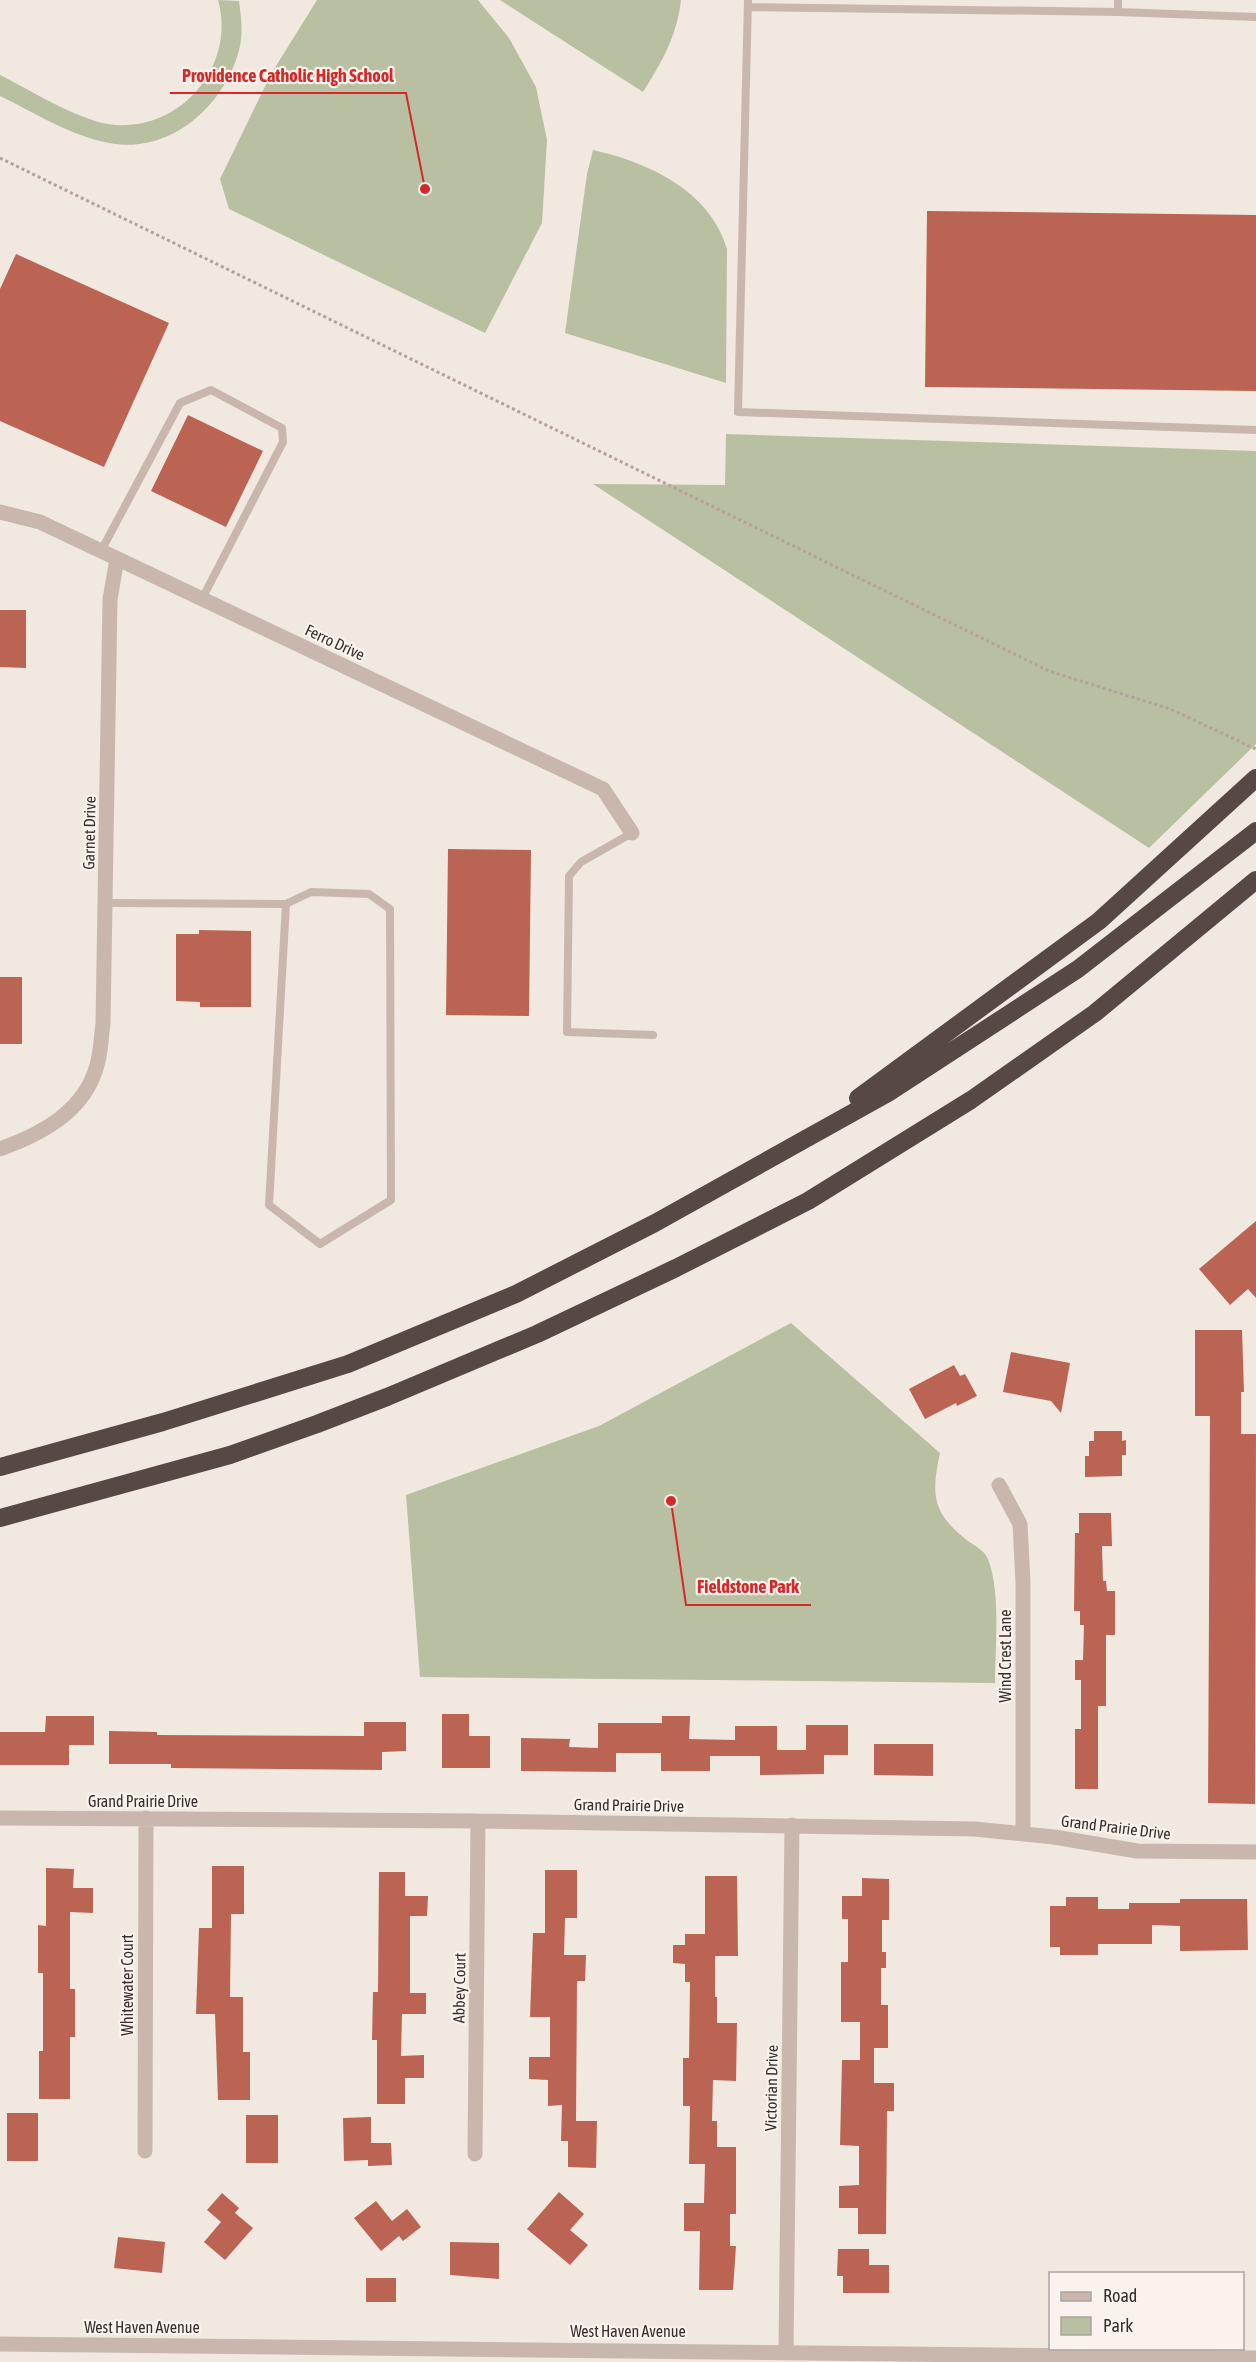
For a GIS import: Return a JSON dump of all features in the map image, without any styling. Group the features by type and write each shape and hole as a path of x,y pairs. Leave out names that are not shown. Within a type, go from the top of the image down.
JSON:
{"highway":[{"path":"793,1146 1099,921 1256,778"},
{"path":"0,1467 163,1422 348,1364 516,1294 654,1223 888,1093 1078,969 1256,831"},
{"path":"0,1518 230,1455 317,1424 537,1334 676,1268 808,1201 970,1100 1095,1012 1211,920 1256,880"},
{"path":"1211,920 1256,892"}],"street":[{"name":"Ferro Drive","path":"0,512 40,522 603,789 632,834"},
{"name":"Garnet Drive","path":"0,1149 33,1137 79,1104 97,1066 103,1024 110,599 117,559"},
{"name":"Wind Crest Lane","path":"999,1485 1020,1524 1023,1582 1023,1832"},
{"name":"Grand Prairie Drive","path":"0,1818 478,1821 975,1829 1023,1832 1137,1851 1256,1852"},
{"name":"Whitewater Court","path":"145,2151 146,1818"},
{"name":"Abbey Court","path":"475,2154 478,1821"},
{"name":"Victorian Drive","path":"786,2351 792,1825"},
{"name":"West Haven Avenue","path":"0,2344 1256,2358"}],"lane":[{"path":"1118,0 1118,12"},
{"path":"1256,17 748,3 738,412 1256,430"},
{"path":"101,551 180,403 211,390 282,428 283,442 202,599"},
{"path":"632,834 581,862 569,876 567,1032 653,1035"},
{"path":"106,903 286,904 311,892 369,894 390,909 391,1200 320,1244 269,1205 286,904"}],"path":[{"path":"0,158 1049,671 1170,709 1256,749"}],"green space":[{"path":"218,0 239,1 240,46 223,87 193,121 174,133 154,141 132,145 109,143 67,130 0,96 0,75 67,110 95,121 134,125 157,119 179,107 196,91 210,72 219,49 222,25"},
{"path":"317,0 478,0 509,38 536,87 547,140 542,223 485,333 229,209 220,179 271,74"},
{"path":"500,0 681,0 668,48 643,92"},
{"path":"593,150 634,162 674,182 706,210 719,228 727,249 726,383 565,333 587,174"},
{"path":"726,434 1256,451 1256,744 1149,848 593,484 725,485"},
{"path":"791,1323 940,1453 935,1492 937,1503 947,1521 956,1531 985,1554 992,1573 996,1603 995,1683 420,1677 406,1495 599,1426"}],"building":[{"path":"927,211 1256,215 1256,391 925,387"},
{"path":"16,254 169,323 104,467 0,421 0,289"},
{"path":"188,415 263,451 226,527 151,491"},
{"path":"0,610 26,610 26,668 0,667"},
{"path":"448,849 531,850 529,1016 446,1015"},
{"path":"199,930 251,931 251,1007 200,1007 200,1002 176,1001 176,934 199,934"},
{"path":"0,977 22,977 22,1044 0,1044"},
{"path":"1256,1221 1256,1298 1248,1289 1230,1305 1199,1269"},
{"path":"1195,1330 1242,1330 1244,1392 1241,1392 1241,1434 1256,1434 1255,1804 1208,1803 1210,1416 1195,1416"},
{"path":"1011,1352 1070,1363 1061,1413 1051,1401 1003,1392"},
{"path":"954,1365 960,1376 965,1374 977,1396 957,1406 956,1403 925,1419 909,1389"},
{"path":"1094,1431 1122,1431 1122,1441 1126,1440 1126,1455 1122,1455 1122,1476 1085,1477 1085,1456 1089,1456 1089,1441 1094,1441"},
{"path":"1079,1513 1111,1513 1112,1546 1102,1546 1103,1581 1106,1581 1107,1591 1115,1591 1115,1635 1106,1635 1106,1706 1098,1706 1098,1789 1075,1789 1075,1729 1081,1729 1081,1680 1075,1680 1075,1660 1083,1660 1084,1625 1080,1625 1080,1611 1074,1611 1075,1533 1079,1533"},
{"path":"442,1714 469,1714 469,1736 490,1736 490,1768 442,1768"},
{"path":"46,1716 94,1716 94,1745 69,1745 69,1765 0,1765 0,1732 45,1732"},
{"path":"662,1716 690,1716 689,1739 735,1740 735,1726 777,1726 777,1750 806,1750 806,1725 848,1725 848,1755 824,1755 824,1774 760,1775 760,1756 710,1756 710,1771 661,1771 661,1753 616,1753 616,1772 521,1771 521,1738 570,1739 569,1747 598,1748 598,1723 662,1723"},
{"path":"364,1722 406,1722 406,1751 382,1752 382,1770 171,1768 171,1764 109,1764 109,1731 157,1732 157,1735 364,1736"},
{"path":"874,1744 933,1744 933,1776 874,1775"},
{"path":"212,1866 244,1866 244,1914 231,1914 230,1997 243,1997 243,2052 250,2052 250,2100 218,2100 215,2014 196,2014 199,1928 212,1928"},
{"path":"46,1868 74,1869 73,1888 93,1888 93,1913 70,1912 70,1989 75,1989 75,2037 70,2037 70,2099 39,2099 39,2051 43,2051 43,1973 38,1973 38,1925 46,1926"},
{"path":"545,1870 577,1870 577,1918 565,1918 564,1955 586,1955 585,1981 577,1981 576,2121 597,2121 596,2168 568,2167 568,2141 561,2141 562,2105 548,2106 548,2080 529,2079 529,2057 550,2057 550,2017 530,2017 533,1933 545,1933"},
{"path":"379,1872 405,1872 405,1896 428,1896 427,1916 410,1916 410,1993 426,1993 426,2014 402,2014 401,2056 424,2055 424,2078 405,2078 405,2104 377,2104 377,2040 372,2040 373,1992 378,1992"},
{"path":"705,1876 737,1876 738,1956 715,1956 717,2023 737,2023 736,2081 713,2080 712,2121 717,2121 717,2147 736,2147 736,2214 730,2214 730,2246 736,2246 733,2290 699,2290 700,2231 684,2231 684,2203 704,2203 705,2164 689,2164 690,2106 683,2106 683,2058 689,2058 690,1982 685,1982 685,1964 673,1963 673,1945 685,1945 685,1934 705,1934"},
{"path":"862,1878 889,1879 889,1920 882,1920 882,1952 886,1952 886,1968 881,1968 881,2005 888,2005 888,2048 874,2048 874,2083 894,2083 894,2111 887,2111 886,2234 858,2234 858,2208 839,2208 839,2186 859,2185 859,2146 840,2145 842,2060 860,2060 860,2022 841,2022 841,1962 848,1962 848,1919 842,1919 842,1896 862,1896"},
{"path":"1066,1897 1098,1897 1098,1909 1129,1909 1129,1903 1180,1903 1180,1899 1247,1899 1248,1950 1180,1951 1180,1926 1152,1925 1152,1944 1098,1944 1098,1955 1060,1955 1060,1947 1050,1947 1050,1906 1066,1906"},
{"path":"7,2113 38,2113 38,2161 7,2161"},
{"path":"246,2115 278,2115 278,2163 246,2163"},
{"path":"371,2117 371,2143 391,2143 392,2165 368,2166 368,2160 344,2161 343,2118"},
{"path":"559,2192 584,2214 570,2230 588,2245 570,2265 527,2229"},
{"path":"222,2193 239,2208 235,2213 253,2228 225,2260 204,2242 221,2222 207,2210"},
{"path":"376,2201 392,2221 407,2209 421,2227 403,2241 399,2236 381,2251 354,2218"},
{"path":"118,2237 165,2242 162,2273 114,2268"},
{"path":"450,2242 499,2243 499,2279 450,2275"},
{"path":"838,2249 869,2249 869,2265 889,2265 889,2293 843,2293 843,2276 837,2276"},
{"path":"366,2278 396,2278 396,2302 366,2302"}],"place":[{"name":"Providence Catholic High School","path":"425,189"},
{"name":"Fieldstone Park","path":"671,1501"}]}
